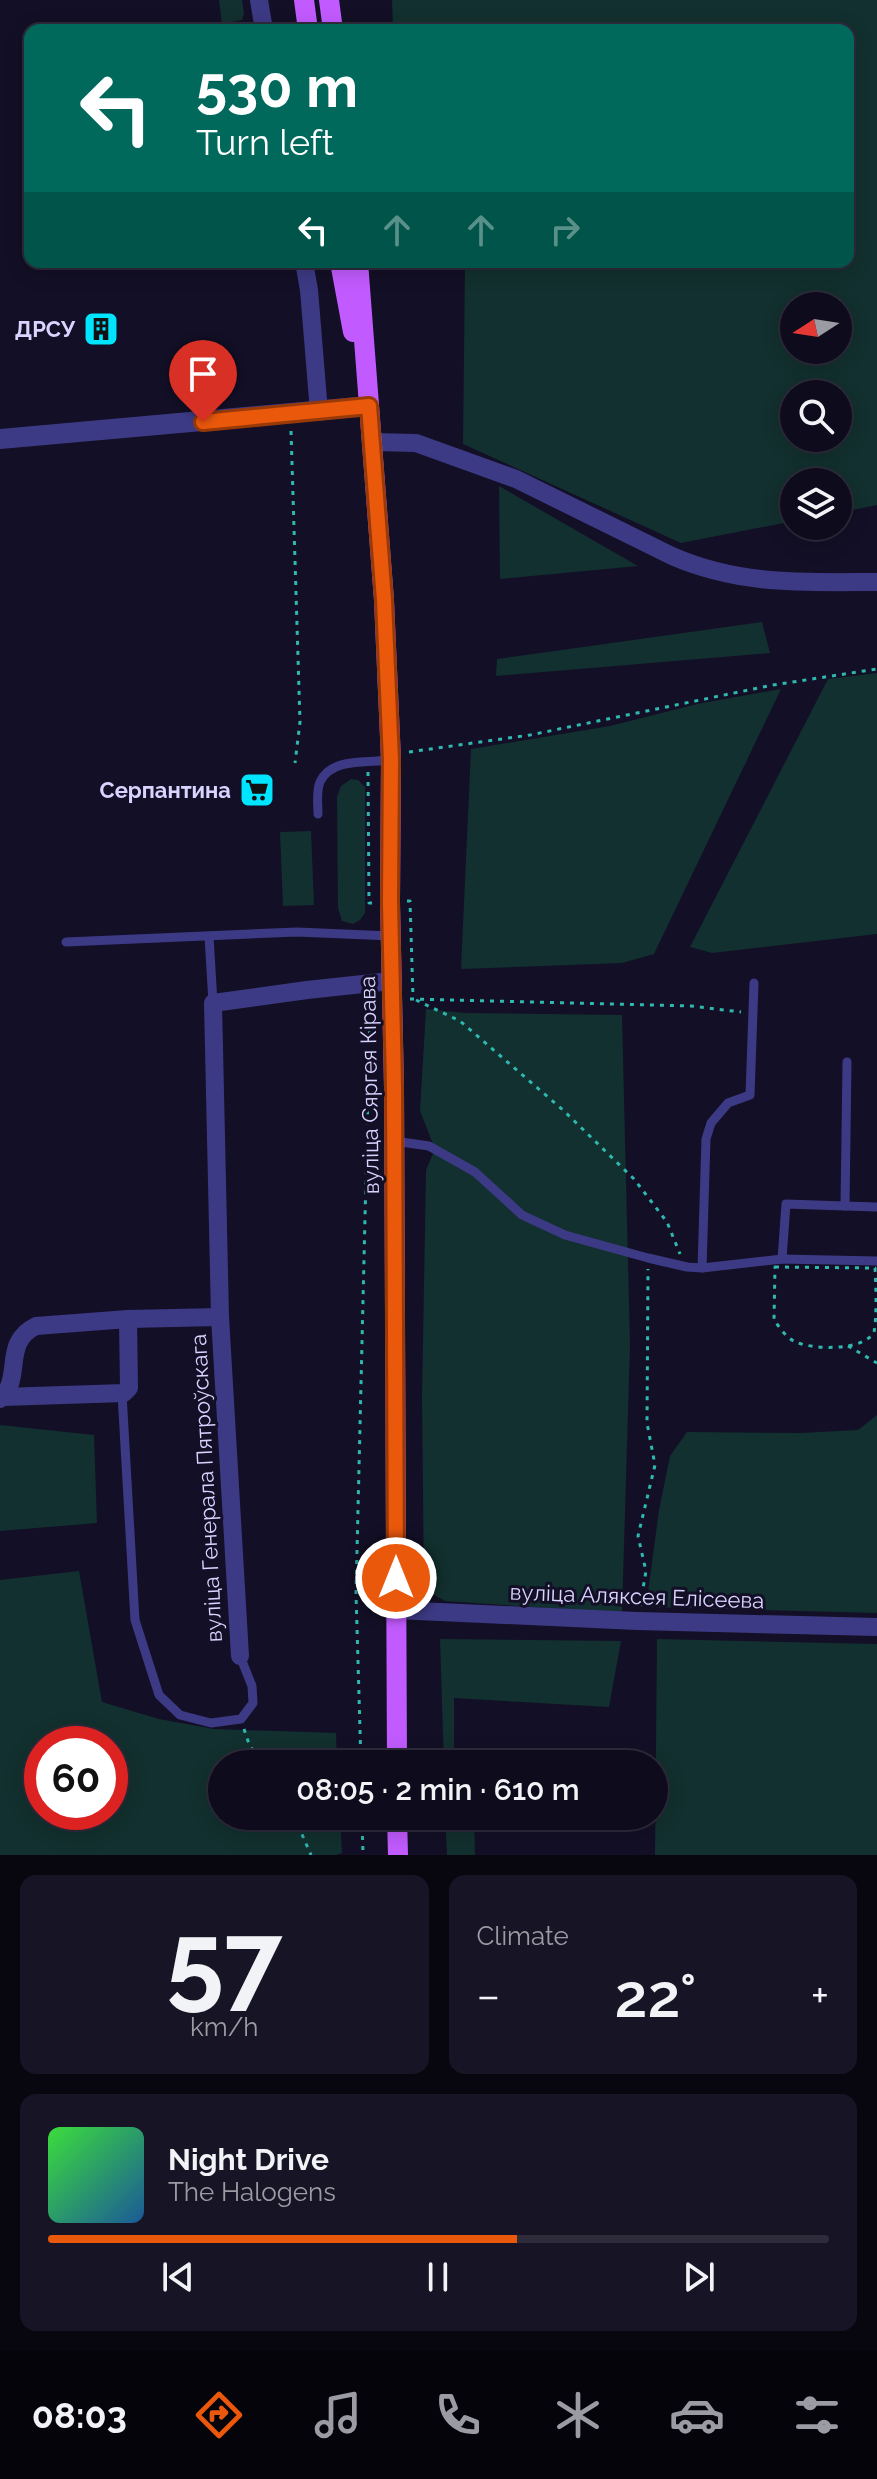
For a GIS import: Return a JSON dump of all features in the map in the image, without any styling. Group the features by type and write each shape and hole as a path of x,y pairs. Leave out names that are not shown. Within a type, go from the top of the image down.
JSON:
{"main road":[{"path":"304,0 307,24"},
{"path":"329,0 332,24"},
{"name":"вуліца Сяргея Кірава","path":"341,268 369,406"},
{"name":"вуліца Сяргея Кірава","path":"358,268 384,600 391,760 397,1750"},
{"path":"397,1830 398,1855"}],"street":[{"path":"259,0 263,24"},
{"path":"305,268 319,412"},
{"path":"0,439 369,406"},
{"path":"372,442 416,443 516,479 672,556 725,575 777,581 877,582"},
{"path":"213,1003 391,981"},
{"name":"вуліца Генерала Пятроўскага","path":"213,1003 220,1317 240,1656"},
{"name":"вуліца Генерала Пятроўскага","path":"2,1398 12,1380 15,1347 30,1328 44,1324 128,1319 220,1317"},
{"path":"2,1398 122,1394 129,1388 128,1319"},
{"name":"вуліца Аляксея Елісеева","path":"396,1610 637,1621 877,1627"}],"lane":[{"path":"318,814 319,785 324,776 350,763 391,760"},
{"path":"66,942 297,932 391,936"},
{"path":"209,936 213,1003"},
{"path":"702,1268 706,1139 711,1123 728,1103 750,1095 754,983"},
{"path":"845,1206 847,1062"},
{"path":"394,1141 429,1146 475,1172 522,1215 554,1230 648,1258 702,1268 779,1263 876,1265"},
{"path":"779,1263 786,1204 877,1207"},
{"path":"122,1394 135,1620 159,1695 180,1715 211,1723 241,1719 253,1703 252,1686 240,1656"}],"path":[{"path":"290,414 300,722 295,763"},
{"path":"391,760 407,752 530,735 773,685 877,669"},
{"path":"368,763 369,903"},
{"path":"410,901 413,998"},
{"path":"413,998 691,1006 753,1014"},
{"path":"413,998 460,1021 563,1110 624,1169 667,1222 687,1267"},
{"path":"361,1750 356,1593 370,1009"},
{"path":"637,1621 646,1571 638,1536 655,1465 647,1423 648,1258"},
{"path":"779,1263 774,1320 798,1343 862,1344 877,1327"},
{"path":"873,1333 877,1321 876,1265"},
{"path":"848,1346 877,1363"},
{"path":"241,1719 253,1750"},
{"path":"300,1830 311,1855"},
{"path":"362,1830 363,1855"}],"green space":[{"path":"219,0 242,0 242,20 222,24"},
{"path":"392,0 877,0 877,505 852,510 852,468 780,468 780,524 681,543 463,444 465,268 854,268 854,24 393,24"},
{"path":"499,486 638,566 500,579"},
{"path":"762,622 770,653 496,676 497,659"},
{"path":"877,673 877,934 712,953 690,947 828,679"},
{"path":"781,689 654,954 622,963 461,969 471,749 610,726 697,704"},
{"path":"351,779 358,780 365,787 365,913 353,924 342,921 338,908 337,797 341,786"},
{"path":"311,831 314,905 283,906 280,832"},
{"path":"426,1009 465,1013 622,1015 630,1345 622,1613 445,1601 424,1589 422,1398 426,1170 435,1149 420,1111"},
{"path":"877,1415 877,1613 646,1607 670,1456 687,1432 858,1430"},
{"path":"0,1425 94,1435 97,1523 0,1531"},
{"path":"79,1571 102,1702 159,1719 214,1729 336,1733 337,1750 208,1750 208,1830 341,1830 342,1853 0,1855 0,1580"},
{"path":"440,1639 621,1641 609,1707 454,1698 454,1750 444,1750"},
{"path":"657,1639 877,1644 877,1855 655,1855 655,1830 668,1830 668,1750 656,1750"},
{"path":"446,1830 474,1830 475,1855 447,1855"}],"place":[{"name":"ДРСУ","path":"101,329"},
{"name":"Серпантина","path":"257,790"}],"route":[{"path":"203,422 369,406 384,600 391,760 396,1578"}]}
